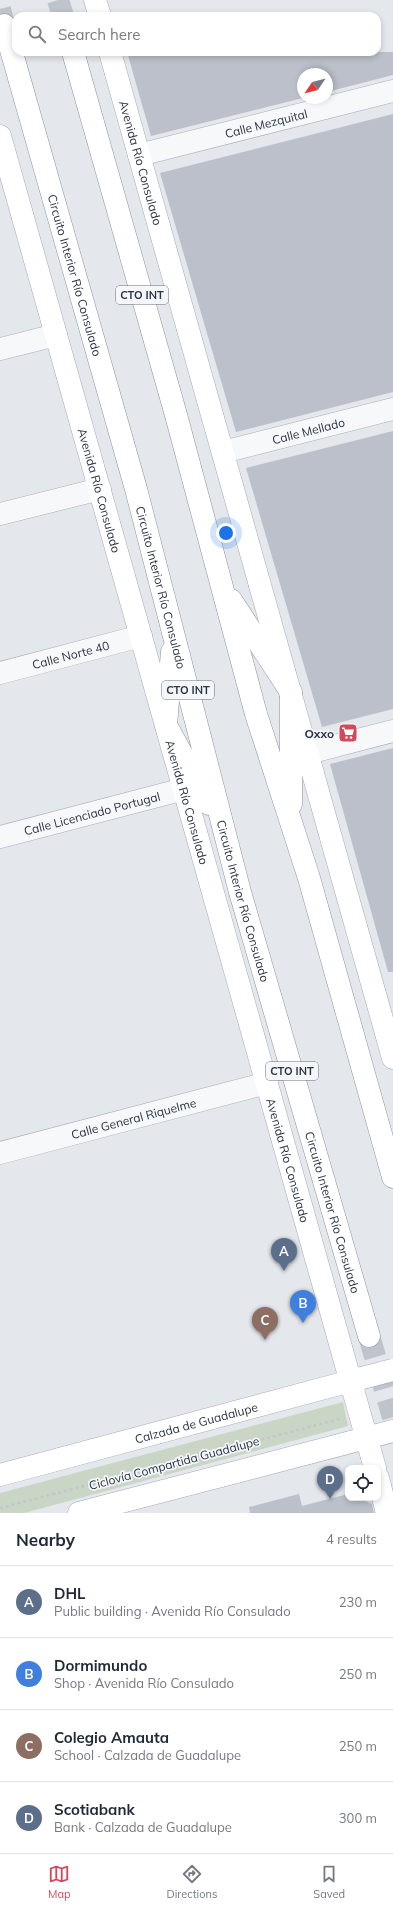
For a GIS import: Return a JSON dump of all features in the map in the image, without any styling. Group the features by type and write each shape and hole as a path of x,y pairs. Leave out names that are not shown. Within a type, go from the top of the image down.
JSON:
{"main road":[{"path":"95,0 99,12"},
{"name":"Circuito Interior Río Consulado","path":"4,25 12,53"},
{"name":"Circuito Interior Río Consulado","path":"13,56 134,482 225,834 369,1336"},
{"name":"CTO INT","path":"74,56 176,415 256,714 291,821 335,967 393,1177"},
{"name":"Avenida Río Consulado","path":"111,56 392,1050"},
{"name":"Avenida Río Consulado","path":"0,136 7,188 56,335 268,1083 357,1379 380,1434 375,1465"},
{"path":"220,583 291,692 291,821"},
{"path":"173,632 166,725 225,834"},
{"name":"Calzada de Guadalupe","path":"0,1475 393,1370"},
{"path":"83,1512 380,1434"},
{"path":"381,1490 387,1513"}],"street":[{"name":"Calle Mezquital","path":"139,155 393,91"},
{"path":"0,350 56,335"},
{"name":"Calle Mellado","path":"223,452 393,409"},
{"path":"0,514 100,489"},
{"name":"Calle Norte 40","path":"0,673 141,636"},
{"path":"308,753 393,731"},
{"name":"Calle Licenciado Portugal","path":"0,837 184,788"},
{"name":"Calle General Riquelme","path":"0,1153 268,1083"}],"path":[{"name":"Ciclovía Compartida Guadalupe","path":"0,1508 347,1417"}],"green space":[{"path":"343,1402 348,1426 24,1513 0,1513 0,1493"}],"building":[{"path":"381,52 393,52 393,75 333,90 333,68 297,68 297,100 151,136 128,56 381,56"},
{"path":"393,114 393,392 236,432 160,173"},
{"path":"393,431 393,709 322,727 246,468"},
{"path":"393,748 393,972 388,972 330,764"},
{"path":"299,1494 302,1506 345,1495 345,1501 365,1501 372,1504 374,1513 250,1513 249,1507"}],"tunnel":[{"path":"58,0 62,12"},
{"path":"0,9 4,25"},
{"path":"369,1336 393,1417"}],"place":[{"name":"Oxxo","path":"348,733"},
{"name":"DHL","path":"284,1271"},
{"name":"Dormimundo","path":"303,1323"},
{"name":"Colegio Amauta","path":"265,1340"},
{"name":"Scotiabank","path":"330,1499"}]}
